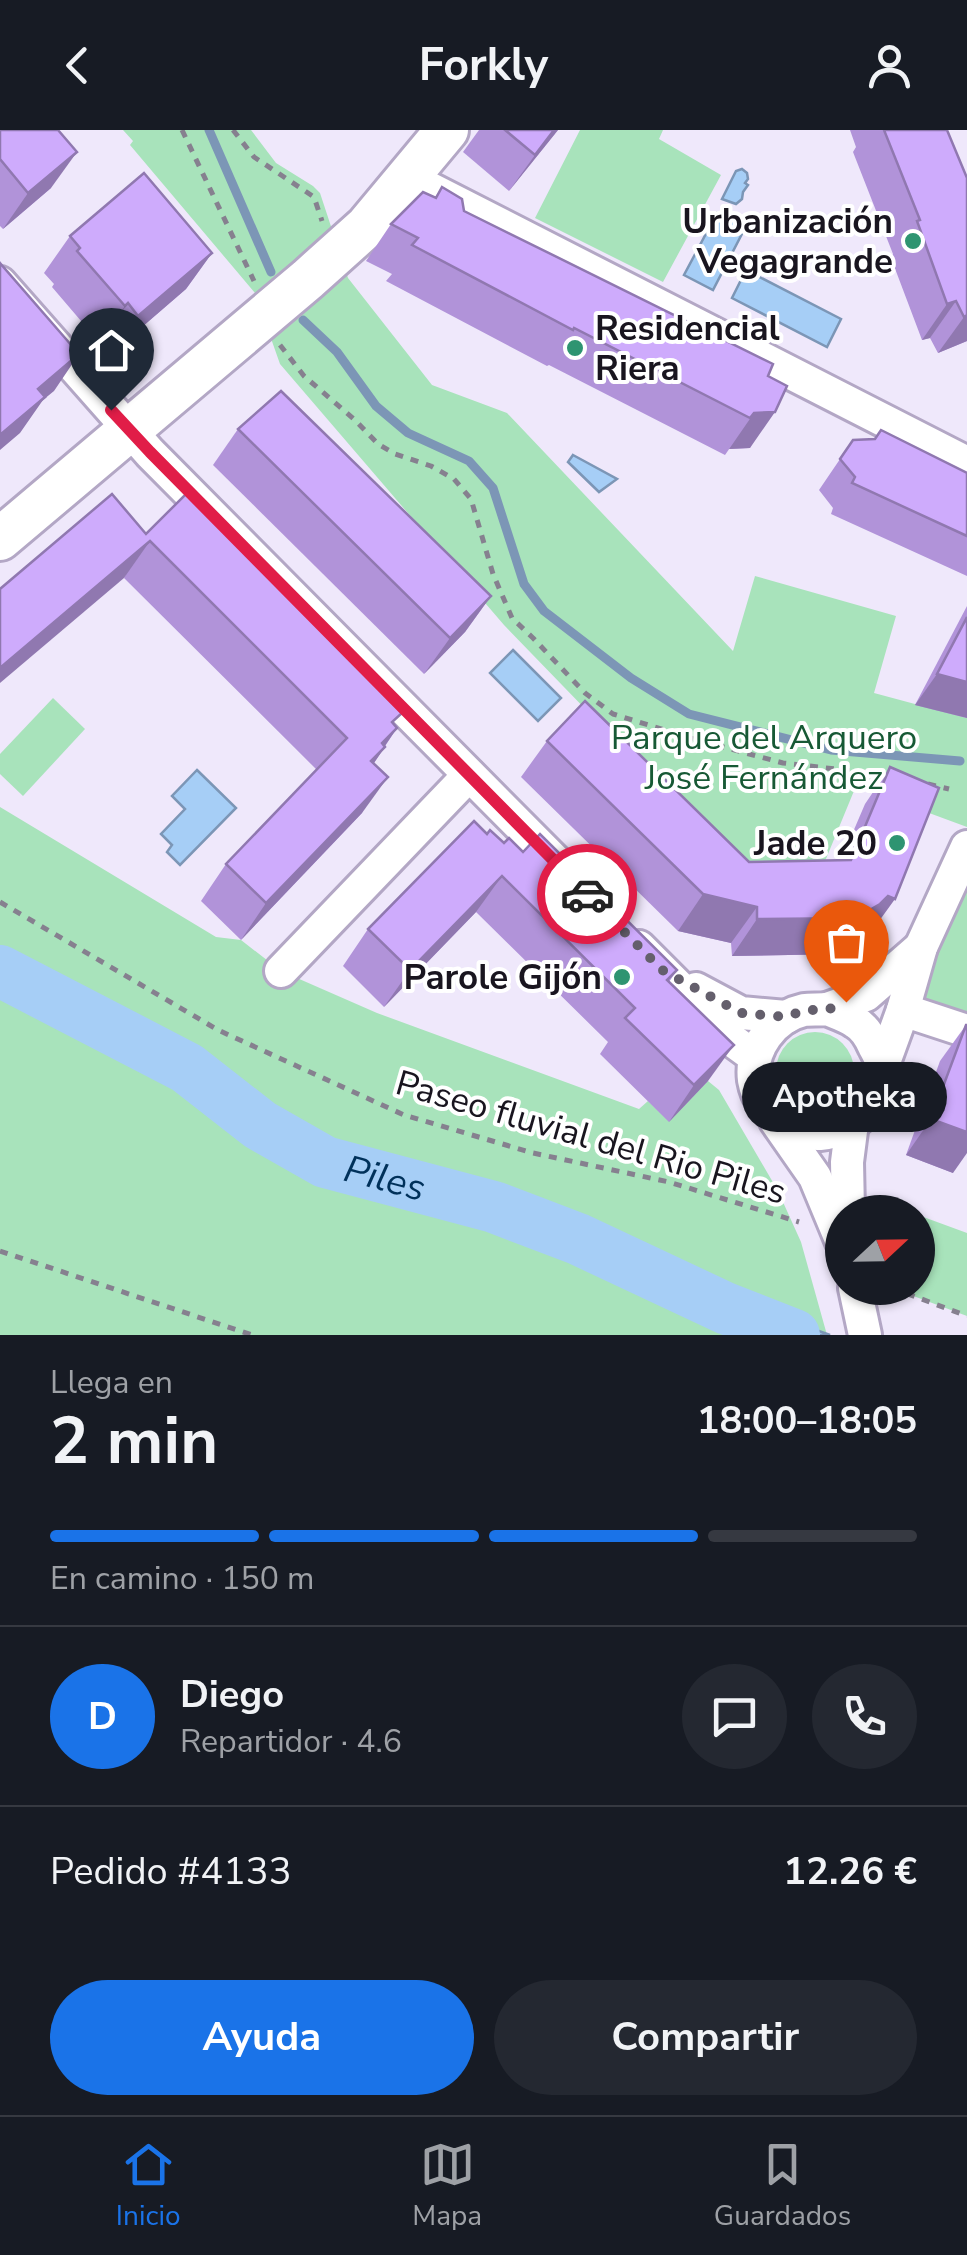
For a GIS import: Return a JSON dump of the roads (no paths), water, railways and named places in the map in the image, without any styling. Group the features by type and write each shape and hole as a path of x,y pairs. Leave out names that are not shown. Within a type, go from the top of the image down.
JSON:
{"main road":[{"path":"0,539 262,320 367,226 447,130"}],"street":[{"path":"409,178 967,462"},
{"path":"0,283 129,430 584,891"},
{"path":"281,971 470,775"},
{"path":"774,1117 801,1132 822,1134 852,1123 870,1110 880,1089 883,1065 921,947 967,846"},
{"path":"623,930 755,1058"},
{"path":"825,1201 815,1177 760,1100 754,1079 755,1058 769,1030 786,1017 805,1010 827,1010 866,995 921,947"},
{"path":"662,970 741,1013 786,1017"},
{"path":"827,1010 858,1023 883,1065"},
{"path":"903,1010 967,1031"},
{"path":"848,1195 852,1123"},
{"path":"858,1305 864,1332"}],"water":[{"path":"742,169 747,173 748,185 742,199 736,204 722,199 736,171"},
{"path":"717,213 745,228 713,290 684,275"},
{"path":"746,270 841,319 827,347 732,298"},
{"path":"573,455 617,479 599,492 568,462"},
{"path":"513,650 561,698 538,721 490,673"},
{"path":"197,770 236,808 180,865 167,852 172,845 161,834 185,809 172,796"},
{"path":"725,1308 791,1321 830,1335 755,1335"}],"waterway":[{"path":"209,130 271,272"},
{"path":"303,320 337,352 376,406 408,433 469,461 493,488 524,584 544,611 631,678 689,714 831,750 960,761"},
{"name":"Piles","path":"0,971 187,1068 260,1125 325,1162 494,1207 578,1239 725,1308 794,1335"}],"place":[{"name":"Urbanización Vegagrande","path":"913,241"},
{"name":"Residencial Riera","path":"575,348"},
{"name":"Jade 20","path":"897,843"},
{"name":"Parole Gijón","path":"622,977"},
{"name":"Apotheka","path":"846,1002"}],"park label":[{"name":"Parque del Arquero José Fernández","path":"764,757"}]}
